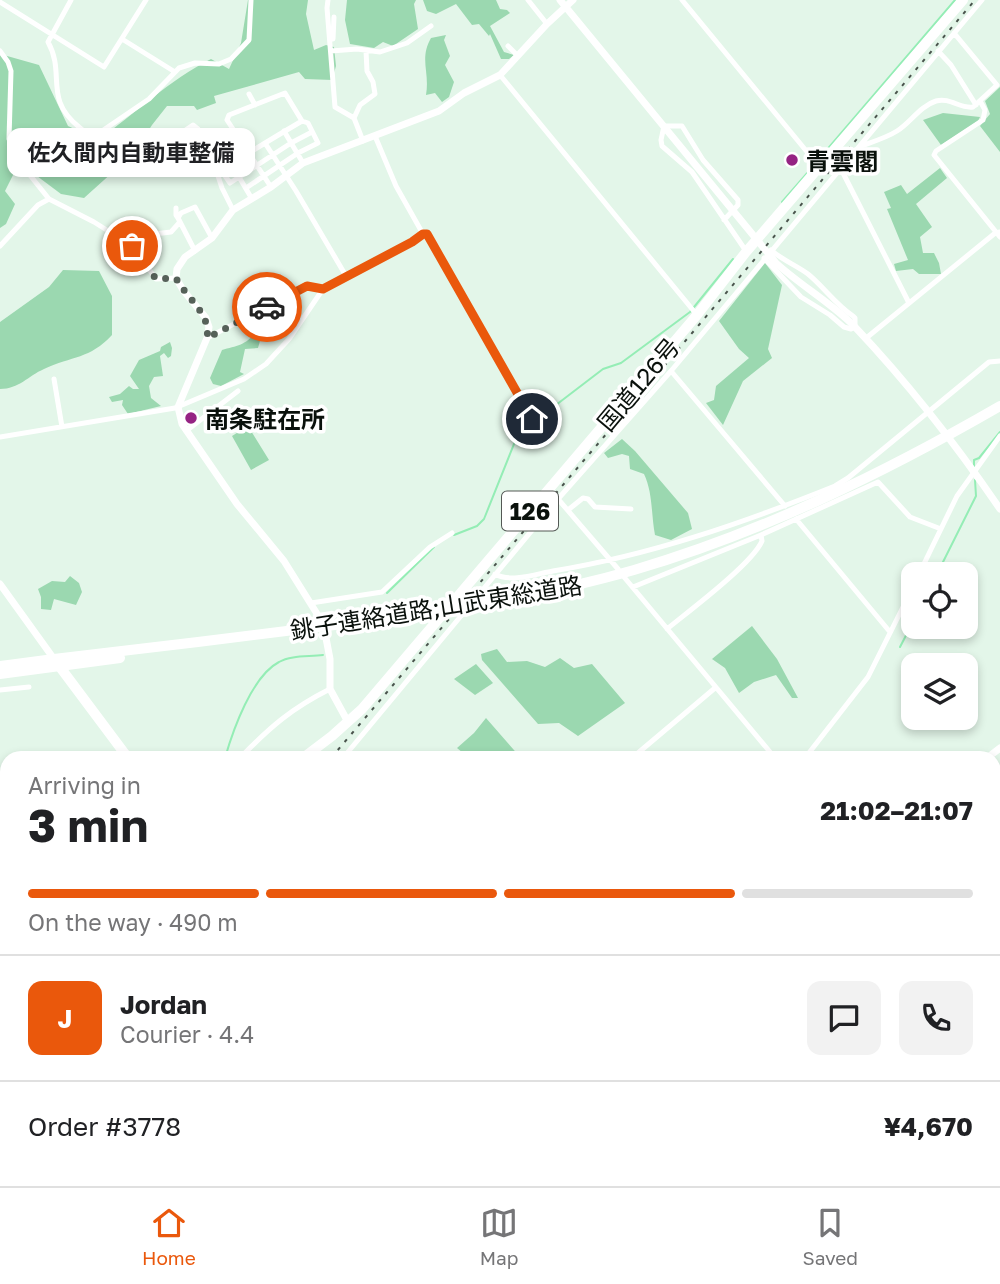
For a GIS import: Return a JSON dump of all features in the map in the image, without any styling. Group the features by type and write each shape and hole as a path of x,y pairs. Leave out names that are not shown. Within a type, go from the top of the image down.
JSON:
{"highway":[{"name":"国道126号","path":"312,751 362,709 818,163 963,0"},
{"name":"銚子連絡道路;山武東総道路","path":"57,662 478,605 581,584 703,547 838,492 947,437 1000,406"},
{"path":"0,666 57,662"},
{"path":"0,674 57,662"},
{"path":"57,662 123,751"}],"street":[{"path":"71,0 48,42 54,53 56,93 61,108 68,118 86,133 99,133 128,114 149,99 175,72 195,63 219,64 231,59 249,40 251,0"},
{"path":"0,2 104,67 146,0"},
{"path":"328,0 335,107 354,118 363,141"},
{"path":"528,0 547,24"},
{"path":"319,617 284,561 237,504 186,431 178,407 207,338 209,327 206,318 176,278 180,263 212,238 233,210 303,163 439,111 464,93 499,75 563,3 573,0"},
{"path":"682,0 818,163"},
{"path":"349,751 558,499 671,371 982,0"},
{"path":"563,3 776,263 855,327 929,413 974,470 1000,509"},
{"path":"331,48 334,18"},
{"path":"331,48 380,52 407,43 430,26"},
{"path":"860,147 897,131 926,106 948,100 969,108 997,85 954,33"},
{"path":"122,39 175,72"},
{"path":"508,46 518,56"},
{"path":"0,51 11,72 9,139 25,169 49,199 94,222 132,246 156,279 176,278"},
{"path":"354,118 360,105 375,94 373,82 366,71 366,51"},
{"path":"865,339 999,234 934,155 983,120 985,110 938,51"},
{"path":"499,75 694,311"},
{"path":"373,82 379,77"},
{"path":"246,188 264,175 298,153 318,143 308,123 302,121 285,93 229,115 227,120 258,165 264,175 271,187"},
{"path":"249,94 255,105"},
{"path":"219,171 302,121"},
{"path":"156,150 193,125 198,129 205,155 230,183 291,142 312,132"},
{"path":"664,125 660,140 663,146 692,172 746,252"},
{"path":"664,125 682,126 702,160 738,200 738,205 724,220"},
{"path":"284,131 303,163"},
{"path":"179,133 189,134"},
{"path":"375,136 396,186 423,234 431,238 532,419"},
{"path":"265,143 346,276"},
{"path":"841,169 909,303"},
{"path":"219,171 222,188 233,210"},
{"path":"239,177 252,199"},
{"path":"0,246 38,205 49,199"},
{"path":"132,246 146,235 172,232 181,213 195,207 212,238"},
{"path":"176,208 176,215 195,251"},
{"path":"0,437 178,407 244,379 266,364 298,328 323,289 423,234"},
{"path":"771,250 807,273 853,316 855,327"},
{"path":"764,258 801,297 844,327 850,330 855,327"},
{"path":"207,338 307,286 323,289"},
{"path":"495,574 506,578 610,561 709,533 785,506 848,478 989,362 1000,361"},
{"path":"671,371 785,506"},
{"path":"54,379 62,427"},
{"path":"186,431 238,391"},
{"path":"925,562 957,496 1000,436"},
{"path":"633,587 761,536 877,482 910,517 941,529"},
{"path":"568,510 583,498 596,507 631,509"},
{"path":"558,499 618,569"},
{"path":"796,519 890,633"},
{"path":"311,603 382,592 430,547 452,533"},
{"path":"667,629 734,573 758,549 761,536"},
{"path":"624,577 769,751"},
{"path":"0,584 57,662"},
{"path":"810,751 868,677 901,611"},
{"path":"326,638 330,659 330,689 348,722"},
{"path":"0,690 29,687"},
{"path":"640,751 715,688"},
{"path":"247,751 289,712 330,689"}],"green space":[{"path":"248,0 308,0 306,14 314,50 326,45 334,47 336,66 332,80 305,79 299,72 214,96 216,103 197,110 194,106 167,106 134,153 84,198 61,194 37,176 14,173 5,191 15,204 6,224 0,228 0,54 39,65 68,126 98,140 196,67 211,59 229,69 241,43"},
{"path":"347,0 416,0 414,4 418,29 393,46 383,42 374,48 350,44 345,20"},
{"path":"423,0 496,0 500,9 510,13 490,26 504,52 514,55 509,59 501,59 490,34 489,36 479,24 472,25 456,4 436,14 427,11"},
{"path":"446,35 444,40 450,56 445,65 454,82 449,97 442,102 435,93 426,95 425,59 431,38"},
{"path":"1000,87 1000,152 980,126 990,114 985,101"},
{"path":"943,113 980,117 941,145 923,120"},
{"path":"940,168 947,178 916,204 932,227 920,237 923,253 934,253 941,274 919,274 913,269 896,271 894,264 908,260 887,209 891,208 884,192 901,185 907,194"},
{"path":"765,263 782,285 768,349 772,358 743,381 723,425 706,403 714,400 716,386 749,358 719,321"},
{"path":"63,270 99,271 112,296 112,335 88,353 44,369 18,385 0,389 0,322 49,287"},
{"path":"264,311 265,323 258,348 245,349 240,372 244,374 221,386 213,384 210,378 222,350 248,340 255,332 247,328 245,321"},
{"path":"170,342 171,356 168,358 164,353 160,356 163,376 154,377 149,386 151,398 161,406 128,414 122,405 123,400 112,402 109,397 120,394 129,386 139,389 130,376 139,360 160,351 161,347"},
{"path":"248,426 269,460 251,470 232,436"},
{"path":"622,439 688,513 692,529 671,540 655,535 644,474 630,469 629,456 622,454 608,458 604,453"},
{"path":"70,576 79,583 82,592 76,605 54,599 51,610 41,609 38,589 52,581 65,582"},
{"path":"752,626 777,659 798,698 792,698 776,675 754,682 739,693 725,668 712,659"},
{"path":"497,649 507,662 527,661 545,667 560,658 574,668 592,664 625,703 578,736 559,723 538,724 482,660 481,654"},
{"path":"476,664 493,683 475,695 454,679"},
{"path":"486,718 515,751 461,751 457,748"}],"waterway":[{"path":"819,159 955,0"},
{"path":"782,202 816,163"},
{"path":"454,535 477,526 484,519 518,434 603,369 621,363 690,312 733,259"},
{"path":"974,467 974,460 979,458 1000,432"},
{"path":"943,562 976,496 975,480"},
{"path":"387,593 434,547"},
{"path":"900,647 904,639"},
{"path":"227,751 252,691 269,669 289,658 323,655"}],"railway":[{"path":"337,751 975,0"}],"way so far":[{"path":"132,246 156,279 176,278 206,318 209,327 207,338 267,307"}],"place":[{"name":"青雲閣","path":"792,160"},
{"name":"佐久間内自動車整備","path":"132,246"},
{"name":"南条駐在所","path":"191,418"}],"route":[{"path":"267,307 307,286 323,289 427,234 532,419"}]}
